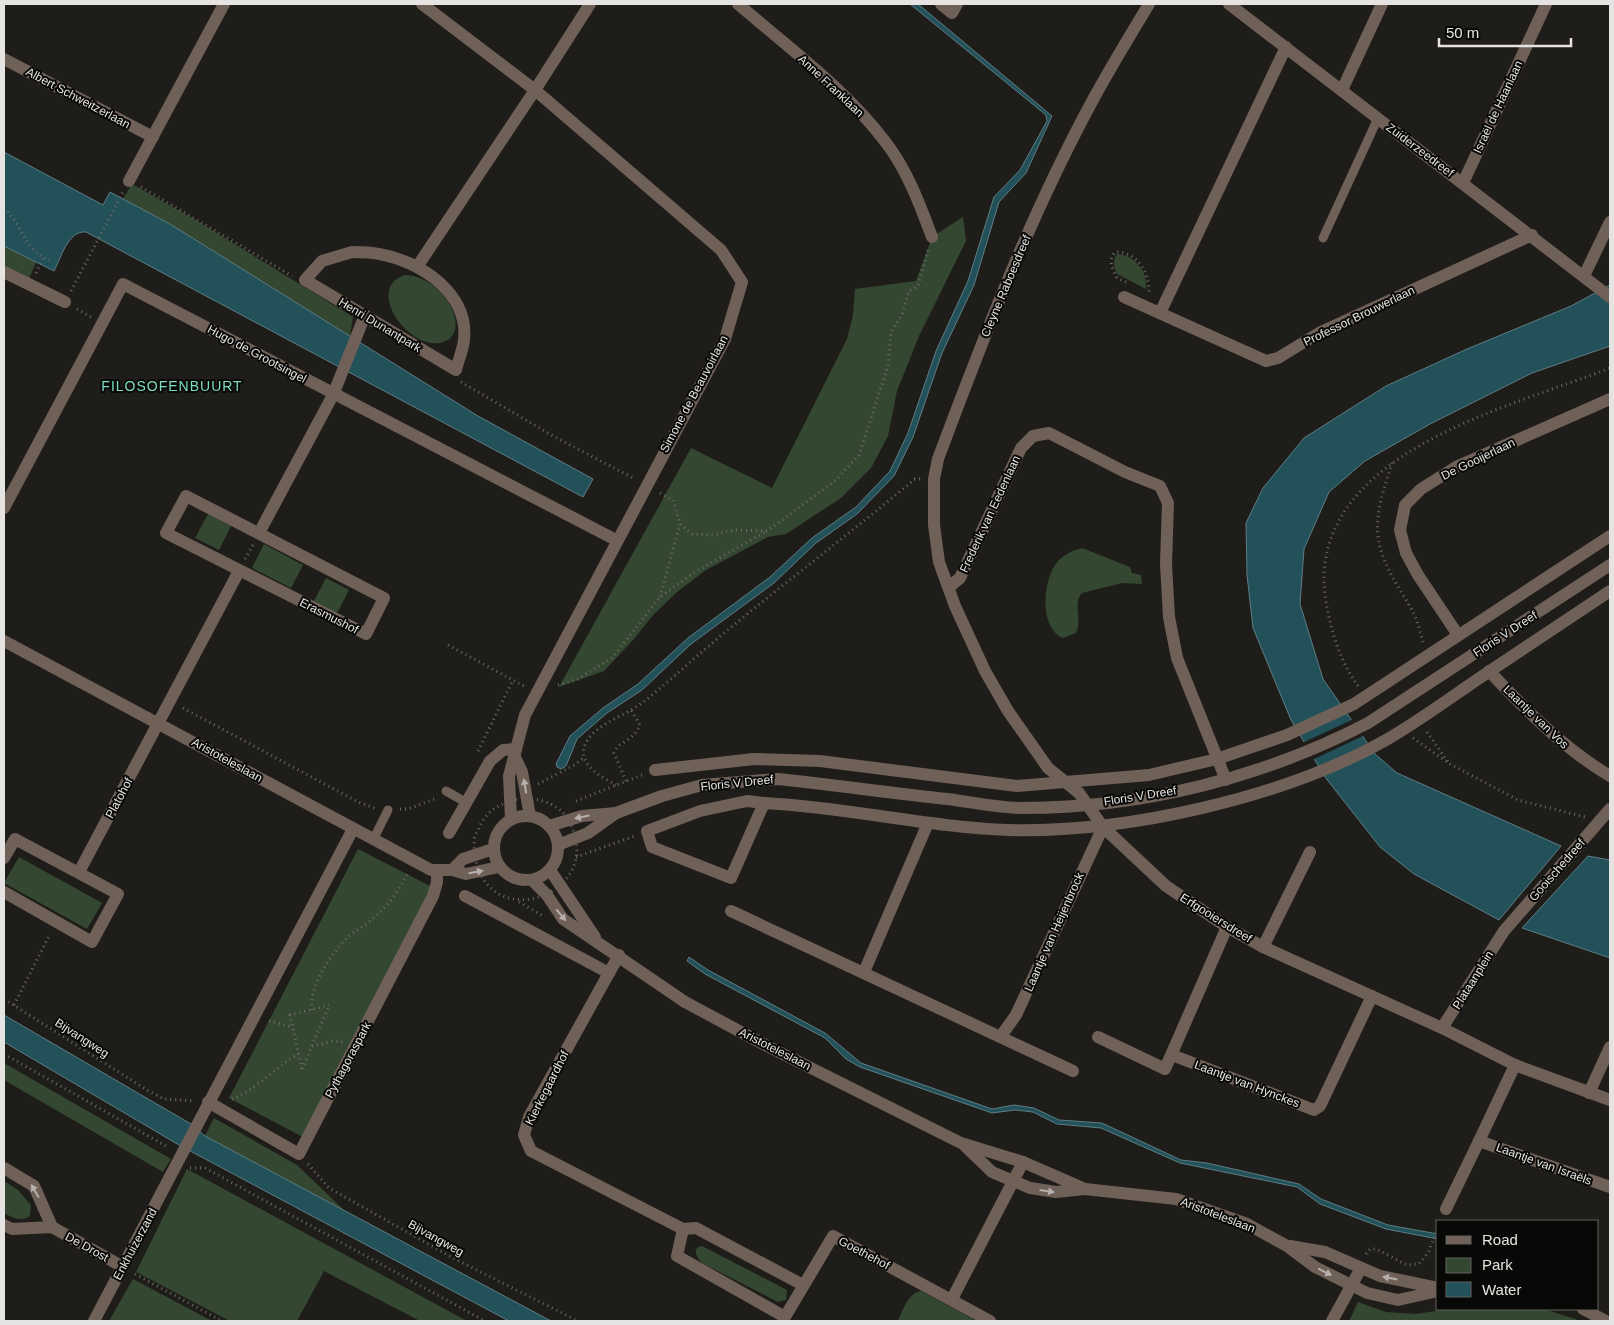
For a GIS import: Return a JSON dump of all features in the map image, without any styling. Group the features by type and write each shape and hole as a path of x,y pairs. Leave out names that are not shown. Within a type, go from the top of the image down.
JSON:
{"street":[{"path":"129,181 224,4"},
{"name":"Simone de Beauvoirlaan","path":"422,4 535,90 721,250 742,282 725,338 535,692 525,715 509,776 511,819"},
{"path":"417,267 590,4"},
{"name":"Anne Franklaan","path":"738,4 858,109 888,146 912,187 932,236"},
{"path":"940,4 952,14 957,4"},
{"name":"Cleyne Raboesdreef","path":"949,587 939,562 934,525 934,480 938,459 980,347 1032,224 1094,97 1149,4"},
{"name":"Zuiderzeedreef","path":"1229,4 1532,235 1610,297"},
{"path":"1342,90 1382,4"},
{"name":"Israël de Haanlaan","path":"1463,183 1546,4"},
{"path":"1160,313 1286,47"},
{"name":"Albert Schweitzerlaan","path":"4,59 153,137"},
{"path":"1584,276 1610,222"},
{"name":"Professor Brouwerlaan","path":"1124,297 1266,360 1278,358 1319,333 1532,235"},
{"path":"305,280 322,261 352,252 380,254 417,267 439,281 450,293 461,314 464,340 456,370"},
{"path":"4,272 65,302"},
{"name":"Henri Dunantpark","path":"305,280 456,370"},
{"name":"Hugo de Grootsingel","path":"4,508 123,284 616,540"},
{"path":"259,533 333,394 365,315"},
{"name":"De Gooijerlaan","path":"1458,635 1418,575 1406,552 1400,530 1406,505 1421,489 1456,467 1610,398"},
{"name":"Frederik van Eedenlaan","path":"949,587 960,578 1021,448 1033,436 1049,433 1125,472 1160,486 1168,503 1166,564 1169,617 1177,658 1226,780"},
{"name":"Erasmushof","path":"186,496 259,533 384,598 366,634 166,533 186,496"},
{"name":"Floris V Dreef","path":"655,770 699,763 754,759 820,761 1017,786 1148,775 1217,760 1287,735 1354,704 1610,536"},
{"name":"Floris V Dreef","path":"549,826 569,820 616,813 662,796 702,786 778,778 1021,808 1087,804 1155,795 1226,780 1297,756 1333,741 1368,723 1610,565"},
{"path":"160,724 239,571"},
{"name":"Erfgooiersdreef","path":"949,587 955,606 985,671 1008,711 1048,768 1079,793 1103,827 1166,886 1226,927 1263,947 1442,1028 1515,1065 1610,1100"},
{"name":"Floris V Dreef","path":"647,831 700,810 747,802 811,805 928,822 1009,830 1103,827 1190,810 1258,792 1312,774 1386,740 1610,591"},
{"name":"Aristoteleslaan","path":"4,641 431,870 452,870 466,874 499,867"},
{"name":"Laantje van Vos","path":"1489,671 1549,732 1568,748 1610,776"},
{"name":"Platohof","path":"79,872 160,724"},
{"path":"449,833 490,761 503,750 515,753 522,772 530,816"},
{"path":"647,831 652,847 730,878 764,803"},
{"name":"Gooischedreef","path":"1504,931 1610,810"},
{"name":"Floris V Dreef","path":"558,845 588,833 616,813"},
{"path":"530,816 541,819 555,835 558,845 557,858 550,870 532,880 514,879 499,867 493,849 498,831 511,819 530,816"},
{"path":"864,972 928,822"},
{"name":"Laantje van Heijenbrock","path":"1001,1036 1016,1015 1103,827"},
{"path":"176,1167 199,1119 212,1104 254,1014 353,829"},
{"path":"4,858 15,839 118,894 92,942 4,892"},
{"path":"452,870 463,858 493,849"},
{"path":"1263,947 1310,852"},
{"name":"Pythagoraspark","path":"299,1154 434,896 437,870"},
{"name":"Aristoteleslaan","path":"550,870 598,942"},
{"name":"Aristoteleslaan","path":"532,880 547,895 563,919 619,955 685,1002 769,1047 961,1143 1023,1162 1085,1190"},
{"path":"465,896 609,973"},
{"path":"731,911 1074,1071"},
{"path":"1098,1038 1165,1069 1226,927"},
{"name":"Plataanplein","path":"1442,1028 1504,931"},
{"name":"Kierkegaardhof","path":"619,955 529,1117 524,1135 531,1151 682,1229 696,1228 803,1285"},
{"name":"Laantje van Hynckes","path":"1172,1055 1314,1110 1320,1106 1372,996"},
{"path":"1589,1093 1610,1047"},
{"name":"Laantje van Israëls","path":"1446,1209 1515,1065"},
{"path":"212,1104 299,1154"},
{"name":"Laantje van Israëls","path":"1479,1140 1610,1187"},
{"name":"Aristoteleslaan","path":"961,1143 992,1172 1013,1183 1030,1188 1056,1192 1085,1190 1176,1199 1247,1224 1288,1246 1315,1267 1367,1293 1398,1300 1436,1290"},
{"path":"952,1299 1023,1162"},
{"name":"Enkhuizerzand","path":"94,1321 176,1167"},
{"name":"De Drost","path":"4,1168 34,1186 52,1227"},
{"name":"De Drost","path":"4,1225 12,1229 52,1227 122,1267"},
{"name":"Goethehof","path":"682,1229 677,1256 785,1317 833,1236 990,1321"},
{"name":"Aristoteleslaan","path":"1288,1246 1324,1252 1380,1276 1436,1289"},
{"path":"1332,1321 1361,1268"},
{"path":"1585,1310 1606,1321"}],"lane":[{"path":"1323,238 1378,118"},
{"path":"446,791 467,803"},
{"path":"373,840 388,810"}],"path":[{"path":"86,260 129,181 294,277 305,280"},
{"path":"4,208 20,226 27,245 51,262"},
{"path":"448,645 535,692 578,679 613,657 660,597 695,572 767,531 836,480 859,455 888,366 891,332 902,315 909,291 918,286 932,236"},
{"path":"1133,284 1117,278 1111,266 1111,258 1115,252 1125,252 1137,259 1146,271 1149,292 1152,296 1148,307"},
{"path":"38,267 43,258"},
{"path":"1141,288 1149,292"},
{"path":"456,370 461,382 673,500 680,524 660,597"},
{"path":"616,785 593,772 585,756 586,741 590,736 645,702 732,627 915,479 934,480"},
{"path":"680,524 692,534 713,535 734,530 767,531"},
{"path":"239,571 259,533"},
{"path":"474,759 513,680"},
{"path":"171,701 358,802 380,810 408,809 436,799 446,791"},
{"path":"626,780 614,753 620,744 630,740 636,734 640,725 631,710"},
{"path":"1423,716 1430,738 1450,764"},
{"path":"1401,730 1450,764 1518,800 1600,820"},
{"path":"537,784 576,764 585,756"},
{"path":"559,808 655,770"},
{"path":"527,798 548,802 559,808 569,820 577,837 576,857 569,876 559,886 547,895 519,901 506,899 490,889 480,872 473,841 482,820 494,807 511,800 527,798"},
{"path":"576,857 647,831"},
{"path":"312,1010 310,999 325,967 348,937 376,916 388,903 414,862"},
{"path":"14,1005 56,922"},
{"name":"Bijvangweg","path":"4,999 164,1099 212,1104"},
{"path":"329,1005 302,1069 290,1015 312,1010 329,1005"},
{"path":"254,1014 292,1027"},
{"path":"312,1046 333,1041 355,1047"},
{"path":"4,1054 166,1146 176,1167 205,1168 485,1321"},
{"path":"212,1104 241,1096 269,1073 298,1054"},
{"name":"Bijvangweg","path":"299,1154 329,1188 453,1258 578,1321"},
{"path":"1361,1268 1370,1249 1376,1249 1407,1265 1420,1264 1432,1245 1436,1234"},
{"path":"122,1267 222,1321"}],"green space":[{"path":"132,184 194,219 353,317 350,336 170,224 123,199"},
{"path":"963,217 966,241 919,336 897,391 888,436 871,468 841,498 786,534 768,537 706,570 677,592 653,615 634,639 604,671 559,687 691,448 772,488 847,339 853,315 855,289 916,281 932,237"},
{"path":"4,246 36,262 29,279 4,266"},
{"path":"1117,254 1129,257 1139,265 1145,276 1146,289 1117,274 1114,259"},
{"path":"405,275 419,278 432,285 443,295 451,307 455,319 455,330 450,338 439,343 426,342 414,336 403,327 389,303 389,291 394,282"},
{"path":"208,514 231,526 219,550 195,538"},
{"path":"264,544 303,565 291,588 252,568"},
{"path":"1082,548 1130,567 1132,573 1141,575 1142,584 1122,583 1082,593 1078,602 1078,628 1076,633 1063,638 1055,632 1046,613 1046,590 1053,568 1058,561 1063,556"},
{"path":"326,578 349,590 337,613 314,601"},
{"path":"358,849 432,887 303,1137 229,1098"},
{"path":"19,857 102,903 87,929 4,883"},
{"path":"4,1063 171,1159 163,1172 4,1080"},
{"path":"214,1118 297,1165 346,1212 205,1136"},
{"path":"187,1169 467,1321 420,1321 324,1271 297,1321 230,1321 136,1272"},
{"path":"4,1181 18,1190 31,1205 30,1216 20,1219 4,1213"},
{"path":"702,1246 787,1290 786,1300 778,1302 702,1263 696,1252 697,1248"},
{"path":"133,1279 212,1321 109,1321"},
{"path":"921,1291 974,1321 898,1321 909,1298 916,1292"},
{"path":"1358,1302 1386,1312 1416,1314 1442,1310 1547,1310 1581,1321 1349,1321"}],"water":[{"path":"910,4 918,4 1052,116 1026,173 999,202 974,285 942,353 913,437 894,476 857,514 816,543 774,583 691,644 642,690 607,713 577,739 566,766 561,769 556,764 570,736 603,708 638,684 688,638 770,577 812,538 856,507 890,471 908,433 936,351 968,281 994,197 1020,170 1047,121 1046,115"},
{"path":"4,152 103,205 110,192 170,224 478,416 593,479 583,497 86,232 74,235 62,252 54,271 4,246"},
{"path":"1610,285 1610,346 1532,373 1430,424 1365,461 1329,492 1304,549 1300,604 1323,679 1375,754 1397,773 1561,846 1499,920 1414,874 1380,847 1325,777 1291,720 1253,628 1247,575 1246,523 1263,488 1304,438 1386,386 1467,349 1571,306"},
{"path":"1588,856 1610,860 1610,958 1522,928"},
{"path":"689,957 708,970 825,1033 861,1063 992,1109 1014,1105 1034,1108 1059,1120 1102,1123 1181,1160 1207,1163 1299,1184 1321,1199 1388,1225 1436,1234 1436,1239 1386,1229 1320,1204 1297,1187 1180,1163 1101,1128 1057,1124 1033,1112 1015,1110 992,1113 860,1067 846,1059 825,1038 705,974 687,961"},
{"path":"4,1015 191,1124 205,1136 551,1321 509,1321 179,1145 4,1042"}],"pier":[{"path":"1354,719 1365,735 1312,760 1302,743"}],"district":[{"name":"FILOSOFENBUURT","path":"172,386"}]}
